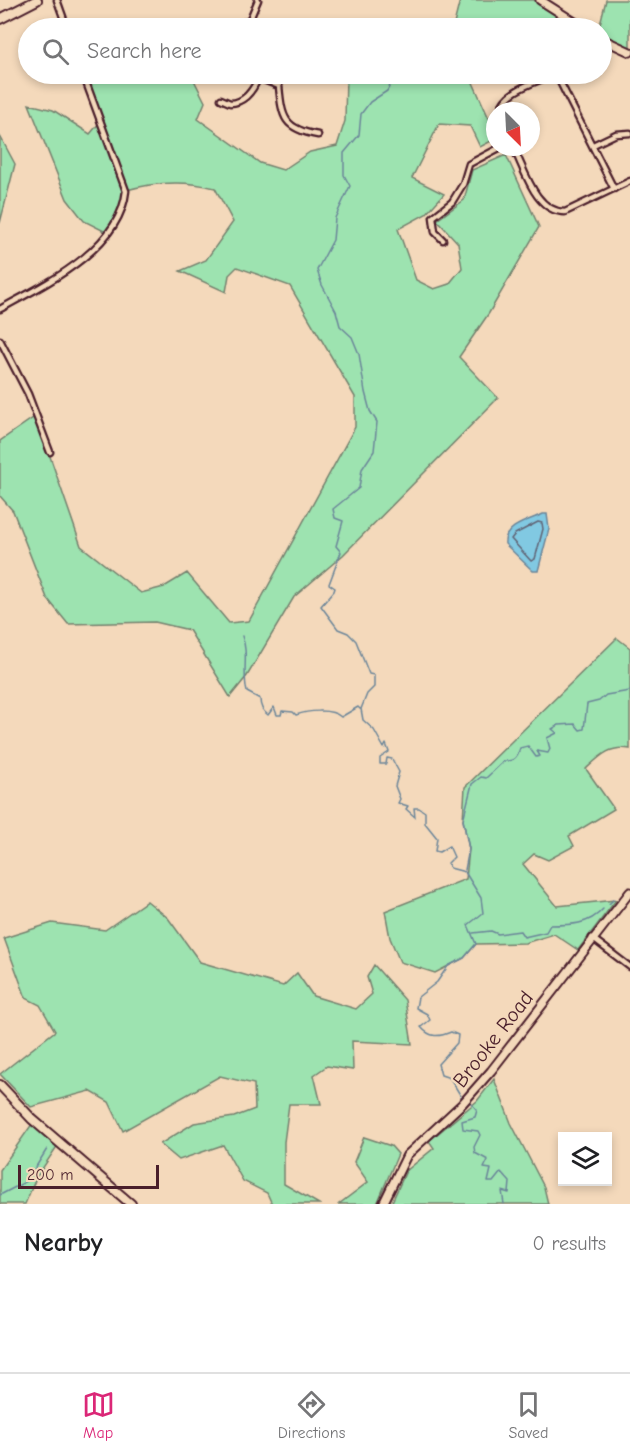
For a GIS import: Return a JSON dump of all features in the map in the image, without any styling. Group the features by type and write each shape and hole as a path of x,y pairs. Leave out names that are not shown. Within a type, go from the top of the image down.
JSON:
{"main road":[{"path":"0,19 37,0"},
{"path":"0,1085 32,1119 132,1204"}],"street":[{"path":"57,0 63,18"},
{"path":"250,18 258,0"},
{"path":"540,0 565,18"},
{"path":"612,44 630,52"},
{"path":"0,309 72,268 108,233 124,205 126,191 87,84"},
{"path":"221,99 230,103 242,100 256,84"},
{"path":"275,84 279,86 281,107 291,127 298,132 318,135"},
{"path":"504,102 515,92 533,84"},
{"path":"560,84 614,189"},
{"path":"593,145 616,134 630,133"},
{"path":"443,240 435,232 433,217 453,202 463,184 469,164 486,155"},
{"path":"518,156 542,204 553,211 565,212 630,181"},
{"path":"0,340 28,394 50,452"},
{"name":"Brooke Road","path":"383,1204 407,1155 462,1104 491,1071 592,938 630,892"},
{"path":"592,938 630,967"}],"green space":[{"path":"460,0 540,0 565,17 564,18 456,18"},
{"path":"606,0 630,0 630,52 612,44 612,18 602,18"},
{"path":"87,84 196,84 205,102 198,119 260,163 283,170 310,152 337,146 345,121 346,84 474,84 486,112 486,144 480,147 470,126 439,124 412,178 444,194 426,214 398,229 416,280 434,289 449,284 462,268 458,243 437,220 464,200 472,170 504,156 506,156 539,227 489,313 459,357 498,398 343,555 294,597 247,676 230,697 189,630 155,622 68,624 47,598 13,511 0,496 0,441 36,416 81,546 141,593 164,587 187,573 229,623 249,621 355,427 355,397 290,286 237,267 229,275 226,292 180,271 206,260 233,222 215,188 181,183 157,184 123,191 120,212 108,233 84,221 67,199 29,104 53,110 90,134 100,122"},
{"path":"0,136 15,164 0,223"},
{"path":"617,638 630,648 630,749 611,750 586,769 614,809 569,836 574,846 548,860 534,854 523,864 557,906 616,900 578,950 554,934 525,943 476,944 464,958 435,973 400,962 390,938 385,911 466,879 469,849 463,820 465,787"},
{"path":"147,901 168,918 200,962 283,986 297,973 313,996 356,1009 372,994 367,977 374,965 405,1000 412,1044 352,1041 353,1070 327,1066 314,1075 321,1104 289,1104 284,1142 284,1184 319,1204 272,1204 267,1193 243,1181 223,1145 179,1160 160,1144 194,1123 234,1117 255,1109 254,1084 220,1076 123,1131 109,1102 90,1091 31,1107 0,1074 55,1031 40,1005 26,998 4,938 52,923 105,930"},
{"path":"494,1079 511,1123 544,1187 548,1204 391,1204 406,1171 434,1148 429,1141 477,1101"},
{"path":"32,1124 58,1145 36,1178 25,1204 0,1204 0,1170"},
{"path":"364,1137 391,1146 398,1154 377,1204 339,1204 368,1182 354,1162"}],"water":[{"path":"547,514 549,529 538,571 533,571 505,544 506,538 518,524"}],"waterway":[{"path":"391,84 387,91 370,102 361,114 359,135 344,153 344,175 350,186 335,218 333,240 317,270 336,311 340,326 352,337 359,354 370,411 377,422 374,451 362,469 359,488 333,509 335,518 343,521 336,546 341,552 329,584 335,588 334,591 321,606 338,629 348,633 356,641 369,674 374,675 374,687 367,694 361,709 363,720 374,730 384,748 386,744 389,752 380,758 380,764 386,764 387,758 392,759 399,772 395,786 400,799 398,803 408,806 406,809 415,817 414,808 425,812 425,823 437,838 435,851 439,852 449,846 454,857 448,863 450,868 465,872 481,898 483,913 468,925 476,944 464,958 448,966 437,982 418,997 416,1008 427,1014 430,1020 421,1027 431,1035 439,1036 451,1032 458,1035 457,1043 438,1064 441,1075 450,1078 462,1098"},
{"path":"242,636 245,649 247,692 260,699 260,704 268,715 274,707 277,715 281,715 282,711 293,712 296,715 319,711 331,712 341,717 358,707 360,709"},
{"path":"465,870 469,849 463,820 472,784 481,777 486,778 504,761 515,758 520,748 528,746 536,757 540,756 537,751 548,753 550,749 547,738 557,733 552,729 559,725 575,724 580,730 584,729 587,704 599,701 606,695 630,691"},
{"path":"609,904 614,899"},
{"path":"473,933 491,931 498,934 520,931 524,937 546,932 550,925 586,921 603,909"},
{"path":"470,1102 477,1110 475,1117 462,1121 463,1129 478,1131 480,1135 474,1147 475,1153 488,1160 484,1168 491,1169 488,1182 493,1182 501,1172 510,1182 509,1193 502,1191 504,1204"},
{"path":"0,1195 27,1181 47,1149"}]}
